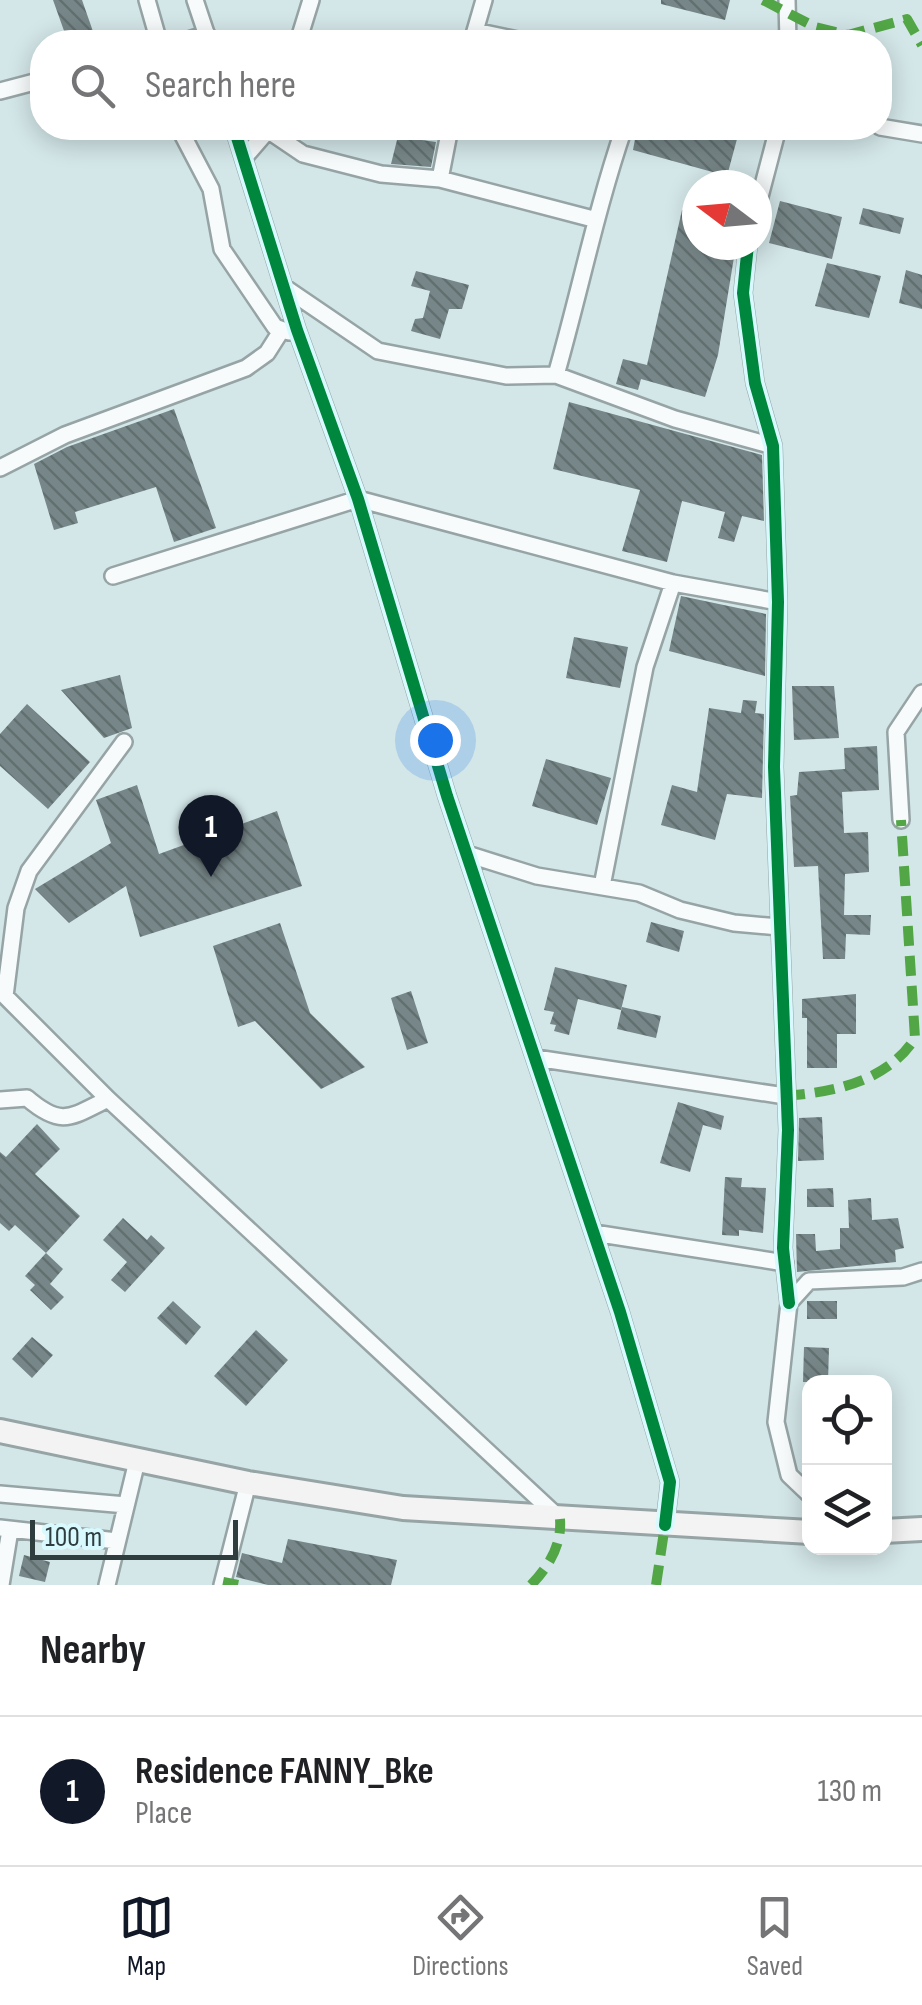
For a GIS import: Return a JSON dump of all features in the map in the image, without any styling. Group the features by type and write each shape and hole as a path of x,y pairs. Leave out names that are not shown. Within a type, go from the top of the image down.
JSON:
{"main road":[{"path":"0,1431 248,1483 402,1508 802,1532"},
{"path":"892,1530 922,1528"}],"street":[{"path":"147,0 156,30"},
{"path":"195,0 205,30"},
{"path":"302,30 311,0"},
{"path":"476,30 484,0"},
{"path":"787,0 788,30"},
{"path":"0,91 30,83"},
{"path":"892,129 922,134"},
{"path":"184,140 211,189 222,249 289,331"},
{"path":"238,140 284,287 289,331 358,499 468,854 594,1233 670,1482 665,1525"},
{"path":"244,158 260,140"},
{"path":"285,140 303,154 381,174 440,179 593,219"},
{"path":"440,179 448,140"},
{"path":"556,375 580,292 593,219 620,140"},
{"path":"767,170 775,140"},
{"path":"746,260 742,293 755,382 773,446 778,602 774,766 789,1303 776,1422 789,1475 802,1487"},
{"path":"284,287 378,351 506,376 556,375 676,418 773,446"},
{"path":"0,468 64,435 246,368 289,331"},
{"path":"113,576 358,499 673,583 778,602"},
{"path":"602,886 645,667 673,583"},
{"path":"901,820 896,732 922,693"},
{"path":"124,742 30,871 16,908 2,994 108,1099 560,1519"},
{"path":"468,854 538,876 602,886 734,922 779,927"},
{"path":"536,1058 785,1096"},
{"path":"0,1100 27,1098 47,1115 61,1119 108,1099"},
{"path":"594,1233 785,1263"},
{"path":"789,1303 809,1282 903,1277 922,1271"},
{"path":"107,1585 137,1461"},
{"path":"222,1585 248,1483"},
{"path":"0,1494 126,1505"},
{"path":"1,1585 5,1529 117,1541"}],"building":[{"path":"53,0 82,0 92,30 64,30"},
{"path":"661,0 730,0 725,20 661,4"},
{"path":"397,140 436,142 431,167 391,164"},
{"path":"635,140 737,140 729,170 705,170 633,150"},
{"path":"780,201 842,217 832,259 772,244"},
{"path":"863,208 904,218 900,234 859,224"},
{"path":"682,210 682,260 734,260 718,355 705,397 641,379 638,390 616,384 623,359 647,365"},
{"path":"827,263 881,276 869,318 815,306"},
{"path":"906,270 922,275 922,309 899,303"},
{"path":"416,271 469,285 462,309 449,309 440,339 411,331 415,319 423,318 430,291 411,286"},
{"path":"569,402 762,455 764,521 742,516 734,542 718,538 725,512 682,501 667,562 622,551 640,490 553,469"},
{"path":"174,409 216,528 174,542 156,487 75,512 78,523 54,530 34,464 67,447"},
{"path":"681,596 766,614 765,676 669,651"},
{"path":"574,637 628,647 620,688 566,678"},
{"path":"120,675 132,728 104,738 61,690"},
{"path":"792,686 834,686 839,738 794,740"},
{"path":"743,700 757,701 755,713 764,714 762,798 727,794 715,840 661,825 672,785 697,792 709,708 741,713"},
{"path":"27,704 90,762 48,809 0,766 0,734"},
{"path":"877,746 879,790 842,792 844,833 868,832 869,872 845,874 844,915 871,915 870,935 846,934 845,959 823,959 818,866 794,867 790,796 797,795 799,772 845,769 844,748"},
{"path":"546,759 611,778 597,825 532,806"},
{"path":"137,785 159,854 277,811 302,886 140,937 126,886 69,923 35,889 111,843 96,800"},
{"path":"651,922 684,931 679,952 646,942"},
{"path":"280,923 310,1013 365,1067 321,1089 255,1021 238,1027 213,946"},
{"path":"555,967 627,985 621,1010 578,999 569,1035 554,1031 556,1025 550,1024 554,1012 544,1010"},
{"path":"411,991 428,1043 407,1050 391,998"},
{"path":"856,994 856,1034 837,1034 837,1068 807,1068 807,1018 802,1018 802,999"},
{"path":"622,1007 661,1016 656,1038 617,1029"},
{"path":"678,1102 724,1116 721,1130 703,1125 690,1172 660,1163"},
{"path":"822,1117 824,1160 798,1161 799,1118"},
{"path":"37,1124 60,1149 35,1174 80,1216 46,1253 15,1225 9,1231 0,1223 0,1152 6,1157"},
{"path":"725,1177 742,1178 741,1187 766,1188 763,1233 739,1230 739,1236 722,1235"},
{"path":"833,1188 834,1207 807,1207 807,1189"},
{"path":"871,1198 872,1220 898,1218 904,1248 895,1250 896,1262 797,1272 796,1234 815,1234 816,1251 840,1249 840,1228 849,1228 848,1200"},
{"path":"123,1218 147,1240 151,1235 165,1248 125,1292 111,1280 127,1262 103,1240"},
{"path":"46,1253 63,1269 50,1284 64,1297 51,1310 30,1290 35,1285 25,1276"},
{"path":"173,1301 201,1327 186,1345 157,1318"},
{"path":"807,1301 837,1301 837,1319 807,1319"},
{"path":"256,1330 288,1360 246,1406 214,1376"},
{"path":"32,1337 53,1355 32,1378 12,1359"},
{"path":"804,1347 829,1348 828,1375 803,1375"},
{"path":"288,1539 397,1560 391,1585 268,1585 236,1577 242,1553 282,1563"},
{"path":"24,1555 50,1562 45,1582 19,1576"}],"marked path":[{"path":"763,0 827,30"},
{"path":"866,30 907,19 922,45"},
{"path":"785,1096 840,1087 874,1075 890,1065 915,1038 901,820"},
{"path":"531,1585 553,1555 560,1519"},
{"path":"656,1585 665,1525"},
{"path":"223,1582 238,1585"}],"cycle path":[{"path":"238,140 297,330 358,499 447,796 620,1312 670,1482 665,1525"},
{"path":"746,260 743,293 755,383 773,446 778,602 774,767 788,1130 783,1248 789,1303"}],"place":[{"name":"Residence FANNY_Bke","path":"211,877"}]}
